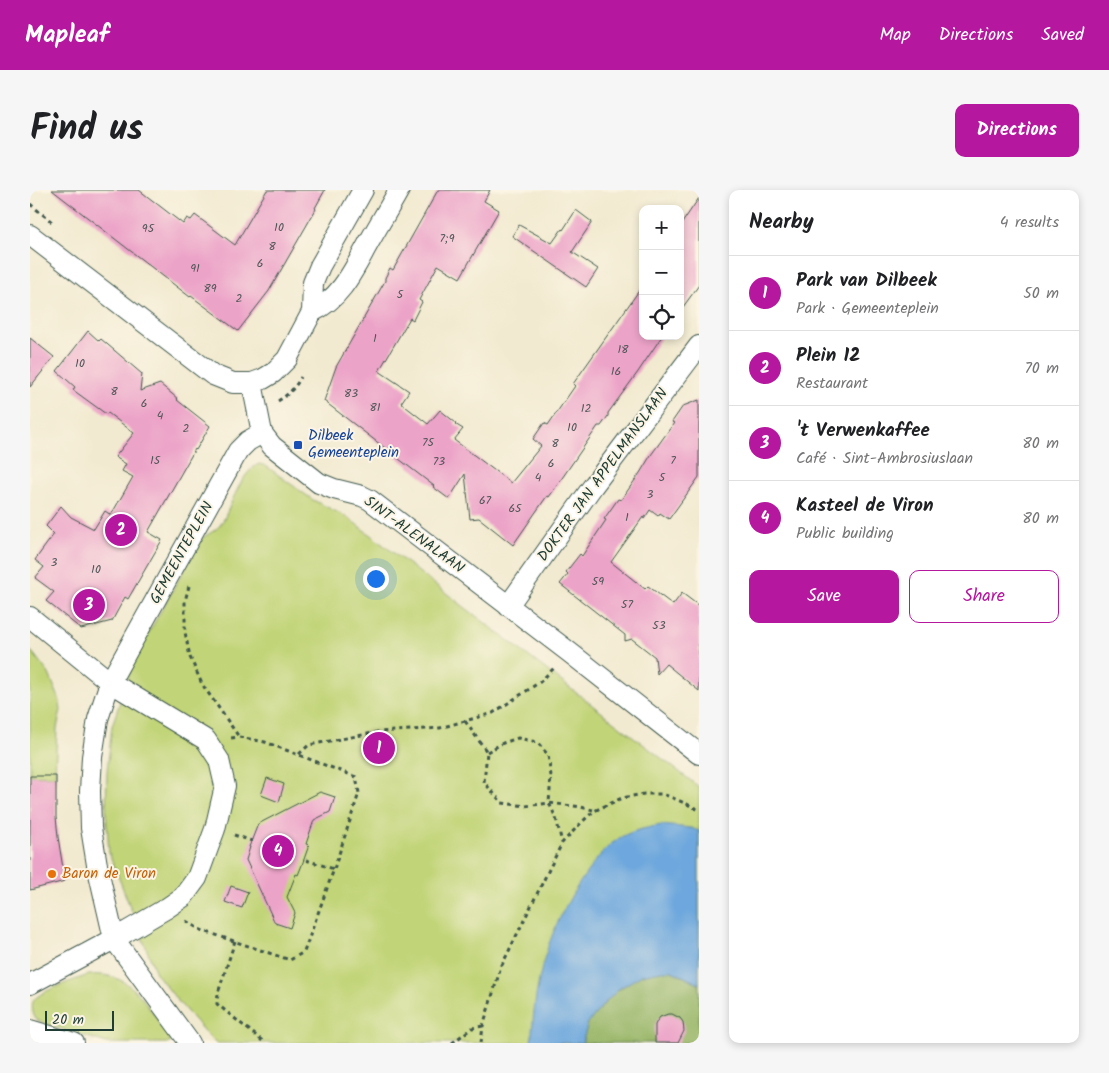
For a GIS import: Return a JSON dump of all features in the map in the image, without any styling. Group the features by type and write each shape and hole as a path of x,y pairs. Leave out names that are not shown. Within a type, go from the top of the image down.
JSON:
{"street":[{"path":"30,234 213,375 233,383 252,383 273,373 287,359 312,312 313,283 320,266 363,190"},
{"path":"312,312 327,304 345,286 399,190"},
{"path":"320,266 326,280 345,286"},
{"name":"DOKTER JAN APPELMANSLAAN","path":"508,606 593,486 699,346"},
{"path":"252,383 262,433"},
{"name":"SINT-ALENALAAN","path":"262,433 272,446 319,482 334,489 370,500 699,754"},
{"name":"GEMEENTEPLEIN","path":"190,1043 114,939 97,865 92,828 90,790 92,758 98,719 110,682 238,451 248,441 262,433"},
{"path":"30,618 110,682 206,740 219,760 225,786 214,828 197,878 183,897 114,939 30,984"},
{"path":"30,1030 74,1043"}],"path":[{"path":"189,586 185,601 186,632 190,657 202,684 240,737"},
{"path":"299,754 309,745 378,732 440,728 493,713 540,682 569,652"},
{"path":"466,721 488,752 484,782 502,803 525,806 549,803 581,807 594,811"},
{"path":"167,908 201,930 290,960 304,952 359,793 356,777 265,742 240,737 206,740"},
{"path":"488,752 502,743 518,738 536,742 548,755 551,776 549,803 556,818 562,843"},
{"path":"481,1043 483,1026 501,967 562,843 594,811 622,798 644,794 663,794 699,810"},
{"path":"243,838 252,841"},
{"path":"306,860 334,869"},
{"path":"235,942 218,993 217,1004 265,1043"},
{"path":"452,1043 472,1028 483,1026"}],"green space":[{"path":"259,464 266,466 313,500 347,517 699,787 699,1043 217,1043 209,1037 156,973 109,853 106,812 107,771 112,726 134,659 202,538 221,524 246,475"},
{"path":"30,651 49,674 59,698 61,710 57,728 55,776 30,775"},
{"path":"668,970 699,984 699,1043 582,1043 588,1023 613,994 635,978 651,972"},
{"path":"89,975 104,975 116,978 127,984 145,1001 168,1035 170,1043 107,1043 37,1020 33,1014 34,1000 43,993"}],"water":[{"path":"661,825 691,828 699,831 699,984 672,971 642,975 620,988 604,1004 588,1023 582,1043 531,1043 536,998 544,958 559,919 572,895 596,859 615,841 631,832"}],"building":[{"path":"52,190 139,190 183,224 187,218 191,220 195,215 235,245 267,190 325,190 269,291 238,331 190,297"},
{"path":"438,190 490,190 484,201 499,210 460,278 438,265 419,300 422,302 413,320 410,318 379,371 409,391 401,403 428,424 440,410 456,423 463,429 454,440 511,483 541,446 533,439 544,423 548,425 575,386 573,384 639,291 639,340 659,340 608,413 601,426 598,426 513,545 479,518 470,519 465,474 449,499 324,401 336,367 385,281 390,268 393,270"},
{"path":"699,198 699,285 684,306 684,250 684,220"},
{"path":"576,210 592,222 572,252 598,269 586,287 512,236 519,225 552,243"},
{"path":"88,331 99,341 101,339 142,374 140,391 160,384 210,426 148,532 162,540 128,599 125,597 112,621 81,629 46,601 54,592 35,578 44,567 35,560 54,534 46,526 61,506 71,517 94,529 105,511 111,515 133,477 122,471 126,464 115,457 134,433 73,390 75,387 57,371"},
{"path":"30,338 54,357 30,387"},
{"path":"699,400 699,477 669,519 660,513 658,516 650,510 611,562 645,589 648,586 673,605 682,593 699,606 699,691 666,664 657,674 655,657 632,639 625,641 625,635 560,584 568,574 566,572 580,554 582,556 618,499 621,500 640,473 674,423 672,422 683,406"},
{"path":"30,776 56,776 56,817 65,881 30,890"},
{"path":"267,778 284,784 279,802 261,795"},
{"path":"320,792 335,797 330,812 314,820 306,844 309,845 302,865 298,875 296,874 287,897 295,913 290,928 275,923 246,860 258,824"},
{"path":"231,886 248,892 242,908 225,902"},
{"path":"668,1014 680,1018 683,1022 684,1031 678,1043 655,1043 655,1025 660,1017"}],"place":[{"name":"Dilbeek Gemeenteplein","path":"298,445"},
{"name":"Plein 12","path":"121,530"},
{"name":"'t Verwenkaffee","path":"89,605"},
{"name":"Park van Dilbeek","path":"379,748"},
{"name":"Kasteel de Viron","path":"278,851"},
{"name":"Baron de Viron","path":"52,874"}]}
